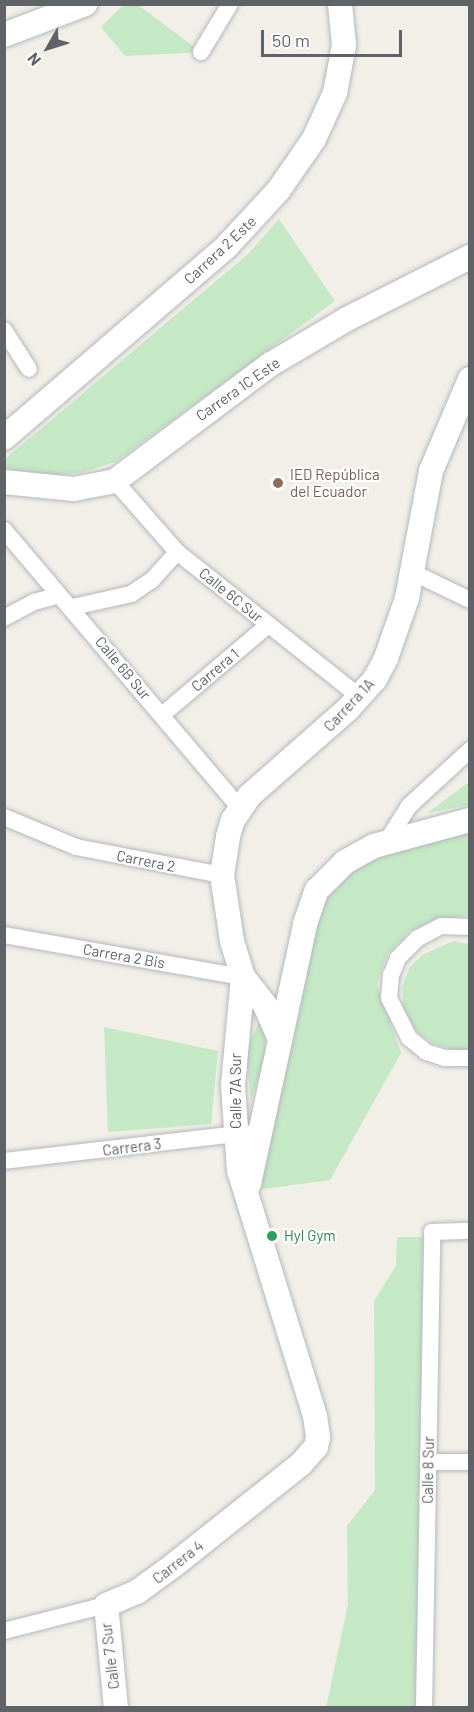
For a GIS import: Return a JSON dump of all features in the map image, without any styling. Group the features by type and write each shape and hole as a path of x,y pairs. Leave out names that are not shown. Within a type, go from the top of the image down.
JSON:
{"street":[{"path":"4,35 85,4"},
{"path":"201,52 230,4"},
{"name":"Carrera 2 Este","path":"4,438 227,246 278,191 314,139 335,93 344,45 340,4"},
{"name":"Carrera 1C Este","path":"4,482 74,489 115,481 271,364 347,319 470,257"},
{"path":"4,330 29,369"},
{"name":"Carrera 1A","path":"240,808 360,697 375,679 394,639 412,572 431,471 470,379"},
{"name":"Calle 6C Sur","path":"115,481 177,552 360,697"},
{"name":"Calle 6B Sur","path":"4,530 57,596 73,607 240,808"},
{"path":"73,607 131,594 152,580 177,552"},
{"path":"412,572 470,600"},
{"path":"4,618 34,602 57,596"},
{"name":"Carrera 1","path":"162,715 268,625"},
{"path":"387,841 409,806 470,750"},
{"path":"237,1037 243,977 227,919 222,876 228,836 240,808"},
{"name":"Carrera 2","path":"4,817 76,847 222,876"},
{"path":"387,841 470,820"},
{"name":"Calle 7A Sur","path":"247,1133 280,1039 299,954 317,890 345,862 387,841"},
{"path":"470,927 441,926 417,939 398,958 391,975 389,998 409,1038 426,1052 445,1058 470,1058"},
{"name":"Carrera 2 Bis","path":"4,935 243,977"},
{"name":"Calle 7A Sur","path":"299,954 265,1005 237,1037 233,1084 247,1133 249,1211 308,1394 318,1437"},
{"path":"243,977 265,1005 280,1039"},
{"name":"Carrera 3","path":"4,1161 247,1133"},
{"name":"Calle 8 Sur","path":"424,1707 432,1232 470,1231"},
{"name":"Carrera 4","path":"4,1631 106,1605 153,1581 309,1458 318,1437"},
{"path":"428,1462 470,1462"},
{"name":"Calle 7 Sur","path":"106,1605 116,1707"}],"green space":[{"path":"123,5 138,5 201,52 125,56 101,27"},
{"path":"279,219 335,301 117,461 81,473 42,476 5,468 4,460 248,254"},
{"path":"469,782 469,805 427,813"},
{"path":"469,833 469,916 437,919 410,931 387,955 377,985 401,1053 330,1180 257,1190 300,1009 308,942 323,901 343,875 381,853"},
{"path":"453,941 469,944 469,1049 459,1051 434,1044 417,1032 404,1009 402,988 409,968 422,955"},
{"path":"266,1016 265,1056 251,1101 246,1051 257,1026"},
{"path":"104,1027 218,1051 211,1124 108,1132"},
{"path":"397,1237 423,1237 416,1707 326,1708 348,1604 347,1526 375,1490 374,1301 396,1266"}],"place":[{"name":"IED República del Ecuador","path":"278,483"},
{"name":"Hyl Gym","path":"272,1236"}]}
